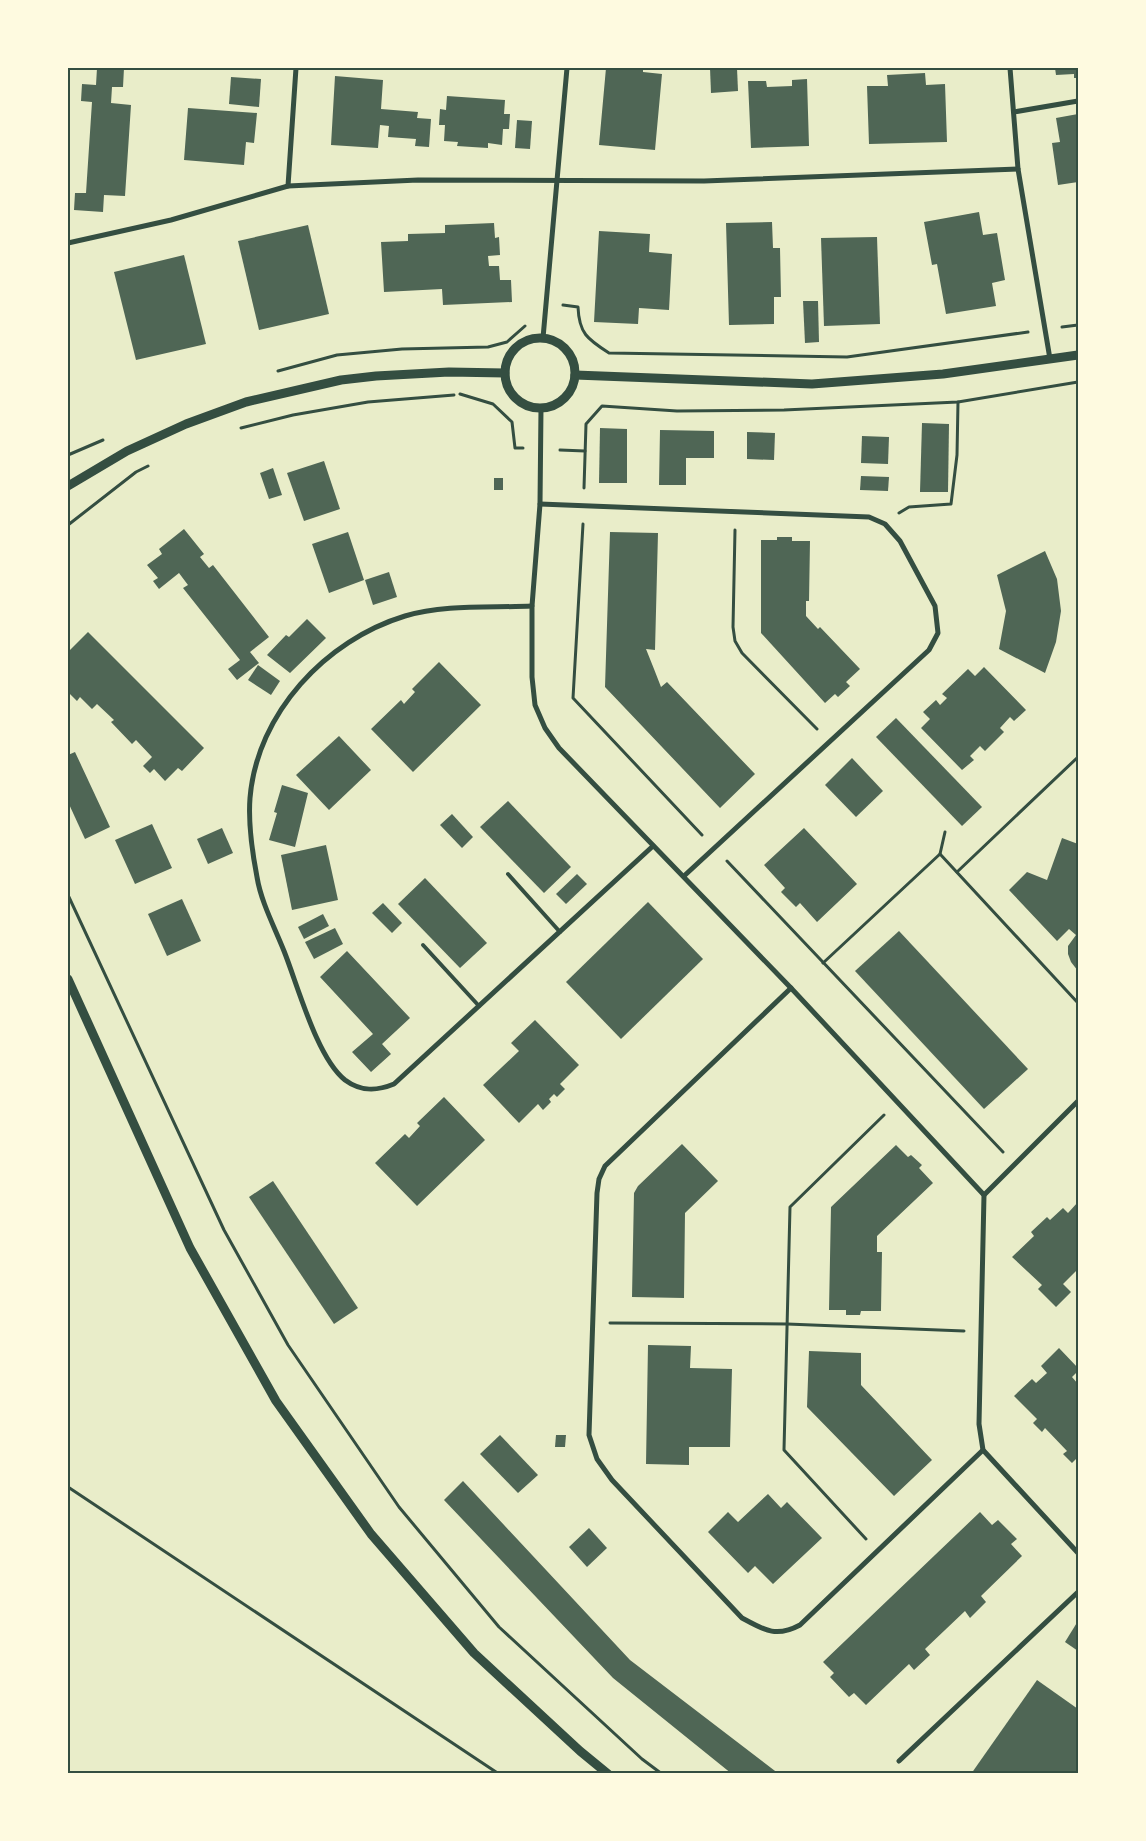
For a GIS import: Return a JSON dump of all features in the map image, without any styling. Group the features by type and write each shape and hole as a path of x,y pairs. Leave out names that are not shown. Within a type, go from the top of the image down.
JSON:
{"street":[{"path":"288,186 296,68"},
{"path":"543,338 567,68"},
{"path":"1010,68 1018,169 1050,360"},
{"path":"1014,112 1078,101"},
{"path":"68,243 171,220 288,186 418,180 704,181 1018,169"},
{"path":"543,338 554,341 564,347 574,365 575,375 568,395 551,407 541,408 520,402 506,384 505,373 512,352 521,344 543,338"},
{"path":"575,375 812,384 943,374 1078,355"},
{"path":"68,486 128,451 186,424 246,402 341,380 376,376 450,372 505,373"},
{"path":"541,408 540,504 532,606 532,677 535,704 545,728 559,748 791,988 984,1195"},
{"path":"540,504 869,517 885,524 900,541 935,606 938,633 929,650 684,876"},
{"path":"532,606 440,610 406,615 372,628 343,644 318,666 279,712 265,742 250,798 251,838 257,880 324,1054 344,1079 362,1089 380,1090 394,1084 653,846"},
{"path":"68,979 190,1248 276,1400 371,1534 474,1653 580,1751 608,1774"},
{"path":"791,988 605,1166 599,1179 596,1193 589,1435 597,1460 612,1480 742,1618 769,1632 787,1632 800,1625 983,1450"},
{"path":"1078,1101 984,1195 979,1424 983,1450 1078,1553"},
{"path":"899,1761 1078,1592"}],"lane":[{"path":"508,874 560,932"},
{"path":"423,945 479,1006"}],"path":[{"path":"232,430 294,415 368,402 460,394 492,404 512,422 515,448 585,451 586,424 602,406 677,411 784,410 958,402 1078,382"},
{"path":"885,524 908,507 951,504 957,456 958,402"},
{"path":"68,524 136,472 154,464"},
{"path":"736,512 733,627 735,641 742,653 829,742"},
{"path":"957,872 1078,757"},
{"path":"823,963 940,854 945,832"},
{"path":"940,854 1078,1003"},
{"path":"68,895 224,1230 288,1346 399,1507 499,1627 642,1759 662,1774"},
{"path":"877,1551 784,1450 790,1207 897,1102"},
{"path":"592,1323 787,1324 981,1332"},
{"path":"68,1487 499,1774"}],"building":[{"path":"97,68 124,68 123,87 112,87 111,103 131,105 125,196 104,195 103,212 74,210 75,193 86,193 92,102 81,101 82,84 96,85"},
{"path":"606,68 643,68 643,72 662,74 655,150 599,145"},
{"path":"710,68 737,68 738,91 711,93"},
{"path":"1055,68 1078,68 1078,78 1074,78 1074,74 1056,75"},
{"path":"925,73 926,85 945,84 947,142 869,144 867,86 888,86 887,75"},
{"path":"335,76 383,80 381,109 418,112 417,118 431,119 429,147 415,146 416,139 388,137 389,126 380,125 378,148 331,145"},
{"path":"231,77 261,79 259,107 229,104"},
{"path":"807,79 809,146 751,148 748,81 766,81 767,87 792,86 792,80"},
{"path":"447,96 505,100 504,114 510,114 509,129 503,129 502,145 488,143 488,148 457,146 458,142 444,141 445,125 439,125 440,109 446,110"},
{"path":"188,108 257,113 254,143 246,142 244,165 184,160"},
{"path":"1078,114 1078,182 1058,185 1052,143 1060,142 1056,118"},
{"path":"517,120 532,121 530,149 515,148"},
{"path":"979,212 983,235 997,233 1005,280 992,283 996,306 946,314 937,264 932,265 924,222"},
{"path":"772,222 773,248 780,248 781,297 774,297 774,324 729,325 726,223"},
{"path":"494,223 495,238 499,237 500,255 488,256 489,266 499,266 500,280 511,280 512,302 443,305 442,289 384,292 381,242 408,241 408,234 445,233 445,225"},
{"path":"308,225 329,314 259,330 238,241"},
{"path":"599,231 650,234 649,252 672,254 669,310 639,308 638,324 594,322"},
{"path":"877,237 880,324 824,326 821,238"},
{"path":"184,255 206,344 136,360 114,272"},
{"path":"803,301 818,301 819,342 805,343"},
{"path":"922,423 949,424 948,492 920,492"},
{"path":"600,428 627,429 627,483 599,483"},
{"path":"660,430 714,431 714,458 686,458 686,485 659,485"},
{"path":"747,432 775,433 774,460 747,459"},
{"path":"862,436 889,437 888,464 861,463"},
{"path":"324,461 340,509 304,521 287,473"},
{"path":"273,468 282,495 269,499 260,473"},
{"path":"861,476 889,477 888,491 860,490"},
{"path":"494,478 503,478 503,490 494,490"},
{"path":"184,529 204,554 200,557 209,568 213,565 269,637 250,652 259,663 237,680 228,669 240,660 183,588 188,585 179,573 159,589 153,581 158,578 147,565 162,554 159,549"},
{"path":"348,532 364,580 329,593 312,544"},
{"path":"610,532 658,533 655,650 646,649 661,687 667,682 755,774 720,808 605,687"},
{"path":"777,537 792,537 792,541 810,541 809,601 806,601 806,616 818,629 820,627 860,669 846,682 850,686 838,697 835,694 825,703 761,633 761,540 777,540"},
{"path":"1045,551 1057,579 1061,611 1056,642 1045,673 999,649 1006,611 997,575"},
{"path":"389,572 397,597 373,605 365,580"},
{"path":"307,619 326,638 290,673 267,655 286,635 289,637"},
{"path":"88,632 204,748 182,771 178,768 165,781 154,769 150,773 143,766 152,757 136,740 132,744 111,722 114,720 97,704 92,709 80,697 77,701 68,692 68,652"},
{"path":"439,662 481,705 413,772 371,729 401,700 404,704 415,692 412,689"},
{"path":"258,665 280,681 271,695 248,680"},
{"path":"984,667 1026,710 1014,721 1010,717 1000,728 1004,732 985,751 980,746 970,756 974,760 962,770 921,728 930,719 923,712 936,700 940,705 947,698 942,694 968,669 975,676"},
{"path":"896,718 982,807 962,826 876,737"},
{"path":"339,736 371,770 329,810 296,775"},
{"path":"75,752 110,827 85,839 68,802 68,755"},
{"path":"852,758 883,791 856,817 825,785"},
{"path":"282,785 308,793 295,847 269,840 277,813 274,812"},
{"path":"508,801 571,867 544,893 480,827"},
{"path":"452,814 473,837 462,848 440,825"},
{"path":"152,824 172,868 135,884 115,840"},
{"path":"222,828 233,853 208,864 197,839"},
{"path":"804,828 857,884 817,922 800,903 796,907 781,892 785,888 764,865"},
{"path":"1062,838 1078,844 1078,971 1068,954 1068,946 1076,935 1069,929 1057,941 1009,890 1027,872 1047,880"},
{"path":"326,845 338,900 292,910 281,855"},
{"path":"577,874 587,884 566,904 556,894"},
{"path":"425,878 487,943 460,968 398,904"},
{"path":"182,899 201,941 167,956 148,914"},
{"path":"648,902 703,959 621,1039 566,982"},
{"path":"383,903 402,923 392,933 372,913"},
{"path":"323,914 329,926 304,939 298,927"},
{"path":"335,928 343,944 314,959 305,942"},
{"path":"899,931 1028,1069 984,1109 855,971"},
{"path":"347,951 410,1018 382,1044 391,1054 371,1072 352,1052 373,1034 320,977"},
{"path":"535,1020 579,1065 560,1084 565,1089 557,1097 554,1094 549,1099 551,1102 543,1110 538,1104 519,1123 483,1085 519,1051 511,1043"},
{"path":"444,1097 485,1140 417,1206 375,1163 405,1134 409,1138 420,1126 417,1123"},
{"path":"682,1144 718,1181 685,1213 684,1298 632,1297 634,1193 638,1186"},
{"path":"896,1145 908,1157 911,1155 922,1165 919,1168 933,1183 877,1236 877,1252 882,1252 881,1311 861,1311 860,1315 846,1315 846,1310 829,1310 831,1207"},
{"path":"273,1181 358,1308 334,1324 249,1197"},
{"path":"1078,1202 1078,1269 1063,1284 1071,1292 1056,1307 1038,1289 1042,1285 1012,1257 1034,1236 1031,1232 1047,1217 1050,1220 1063,1208 1068,1213"},
{"path":"648,1345 691,1346 690,1368 732,1369 730,1447 689,1447 689,1465 646,1464"},
{"path":"1059,1348 1078,1368 1078,1371 1072,1377 1078,1384 1078,1462 1076,1459 1072,1463 1063,1454 1067,1451 1045,1428 1042,1432 1033,1423 1037,1419 1014,1396 1032,1379 1036,1383 1047,1373 1041,1366"},
{"path":"809,1351 861,1353 861,1385 932,1460 894,1496 807,1407"},
{"path":"500,1435 538,1475 518,1493 480,1454"},
{"path":"556,1435 566,1435 565,1447 555,1447"},
{"path":"463,1481 630,1660 779,1774 732,1774 613,1678 444,1500"},
{"path":"768,1494 781,1508 787,1502 822,1538 773,1584 755,1566 748,1573 708,1532 728,1512 738,1522"},
{"path":"980,1512 992,1525 998,1520 1017,1539 1011,1544 1022,1556 981,1596 986,1602 970,1618 965,1611 925,1649 930,1655 914,1670 909,1664 866,1705 854,1693 849,1697 830,1677 834,1673 823,1662"},
{"path":"589,1528 607,1548 587,1567 569,1547"},
{"path":"1078,1621 1078,1651 1065,1642"},
{"path":"1037,1680 1078,1709 1078,1774 971,1774"}]}
